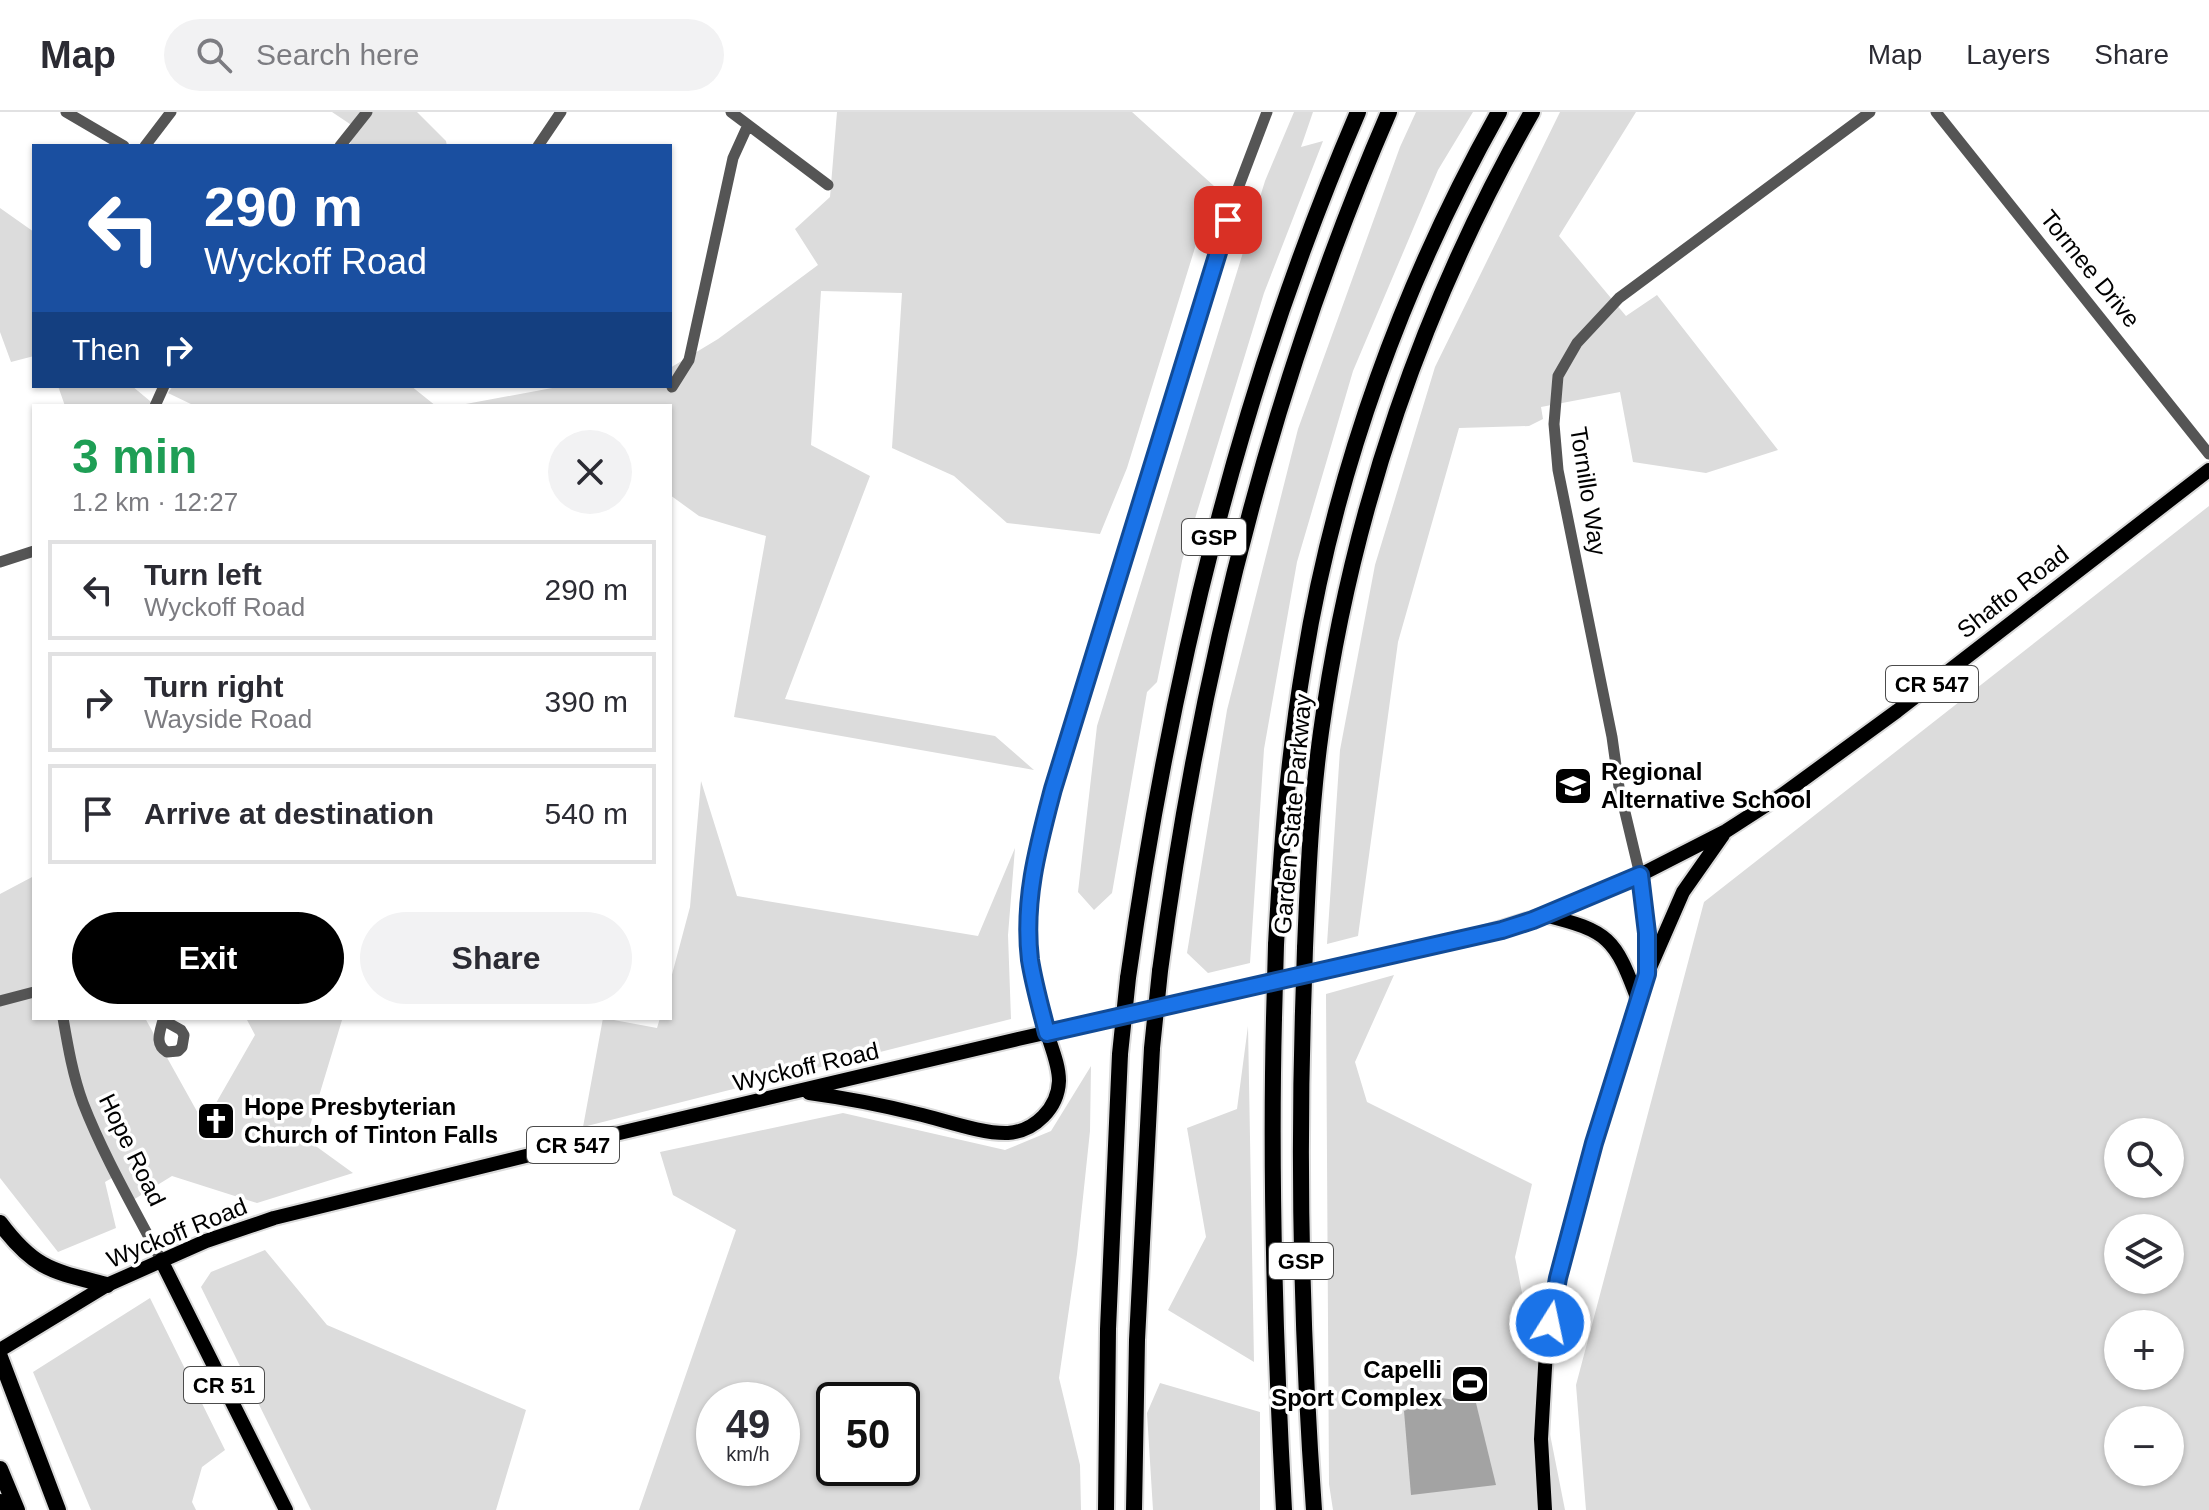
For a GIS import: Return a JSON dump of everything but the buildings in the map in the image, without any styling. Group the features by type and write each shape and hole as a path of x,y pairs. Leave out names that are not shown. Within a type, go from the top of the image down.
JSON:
{"highway":[{"name":"GSP","path":"1106,1510 1108,1329 1120,1054 1144,872 1191,625 1225,491 1263,365 1305,243 1358,112"},
{"name":"GSP","path":"1134,1510 1137,1340 1152,1048 1160,971 1192,759 1241,541 1295,360 1335,246 1389,112"},
{"name":"Garden State Parkway","path":"1284,1510 1274,1296 1272,1164 1276,945 1294,729 1307,645 1330,537 1369,406 1401,319 1443,221 1499,112"},
{"name":"Garden State Parkway","path":"1314,1510 1302,1302 1303,1011 1309,858 1321,733 1332,662 1359,540 1395,416 1428,326 1466,238 1532,112"},
{"path":"0,1223 22,1250 44,1267 107,1285"},
{"path":"0,1357 58,1510"},
{"path":"0,1469 17,1510"},
{"path":"0,1502 2,1510"}],"main road":[{"name":"Shafto Road","path":"1640,875 1726,831 1830,762 2209,470"},
{"path":"1545,1510 1542,1395 1554,1295 1594,1143 1647,974 1683,892 1726,831"},
{"name":"Wyckoff Road","path":"0,1350 107,1285 233,1232 330,1204 1047,1033 1469,938 1544,915 1640,875"},
{"path":"1640,875 1647,933 1647,974"},
{"path":"1544,915 1576,923 1604,936 1620,955 1638,1000"},
{"path":"800,1092 865,1101 997,1132 1019,1131 1040,1120 1057,1094 1058,1072 1047,1033"},
{"name":"Hope Road","path":"161,1260 286,1510"}],"street":[{"path":"66,112 121,144"},
{"path":"147,144 171,112"},
{"path":"342,144 367,112"},
{"path":"539,144 561,112"},
{"path":"731,112 828,185"},
{"path":"1047,1033 1033,978 1029,941 1028,906 1035,856 1233,205 1267,112"},
{"name":"Tornillo Way","path":"1640,875 1619,787 1612,737 1558,470 1554,424 1558,376 1577,343 1619,298 1870,112"},
{"name":"Tormee Drive","path":"1936,112 2209,454"},
{"path":"672,387 689,360 733,158 748,125"},
{"path":"0,562 32,552"},
{"path":"0,1001 32,993"},
{"name":"Hope Road","path":"63,1020 83,1103 161,1260"}],"shaded area":[{"path":"332,112 417,112 447,144 350,144 353,126"},
{"path":"837,112 1132,112 1214,186 1127,468 1100,534 1007,523 954,476 892,448 902,293 821,291 811,445 870,476 785,699 995,736 1034,770 734,717 766,536 699,516 672,496 672,404 466,404 552,388 672,388 672,367 718,339 818,265 795,229 830,197"},
{"path":"1294,112 1313,112 1301,147 1323,141 1264,293 1182,561 1157,682 1147,692 1112,893 1094,910 1078,892 1097,726 1265,181"},
{"path":"1416,112 1473,112 1438,170 1353,371 1297,562 1264,749 1250,963 1208,973 1187,953 1227,710 1298,429 1400,147"},
{"path":"1560,112 1636,112 1559,236 1626,316 1657,295 1778,450 1706,473 1633,462 1620,392 1541,407 1543,419 1529,426 1459,428 1398,642 1358,936 1327,944 1340,750 1375,565 1435,367"},
{"path":"0,208 32,231 32,357 11,362 0,332"},
{"path":"59,388 134,388 154,404 64,404"},
{"path":"172,388 414,388 434,404 191,404 168,393"},
{"path":"2209,506 2209,1510 1586,1510 1576,1385 1704,902"},
{"path":"701,781 737,896 978,936 1015,848 1008,935 1011,1019 583,1127 603,1020 657,1028 659,1020 672,1020 672,974 690,907"},
{"path":"32,877 32,1020 146,1020 204,1124 255,1035 247,1020 342,1020 306,1139 353,1173 257,1203 172,1176 133,1200 117,1175 105,1182 116,1228 58,1252 0,1178 0,894"},
{"path":"1394,975 1355,1062 1367,1102 1532,1184 1515,1257 1565,1510 1333,1510 1329,1484 1326,994"},
{"path":"1248,1026 1254,1362 1168,1310 1206,1237 1187,1128 1237,1109"},
{"path":"1091,1066 1090,1131 1077,1254 1059,1378 1080,1465 1081,1510 639,1510 736,1230 673,1195 660,1152 843,1113 1005,1150 1051,1131"},
{"path":"265,1250 327,1325 526,1410 496,1510 311,1510 201,1287 211,1272"},
{"path":"150,1298 225,1450 202,1467 192,1502 196,1510 91,1510 33,1372"},
{"path":"1160,1383 1260,1412 1260,1510 1153,1510 1147,1413"},
{"path":"1435,1397 1476,1403 1496,1485 1411,1495 1404,1411"}],"place":[{"name":"Regional Alternative School","path":"1573,786"},
{"name":"Hope Presbyterian Church of Tinton Falls","path":"216,1121"},
{"name":"Capelli Sport Complex","path":"1470,1384"}],"route":[{"path":"1228,220 1035,856 1028,906 1029,941 1033,978 1047,1033 1502,930 1640,875 1647,933 1647,974 1594,1143 1558,1278 1550,1323"}]}
